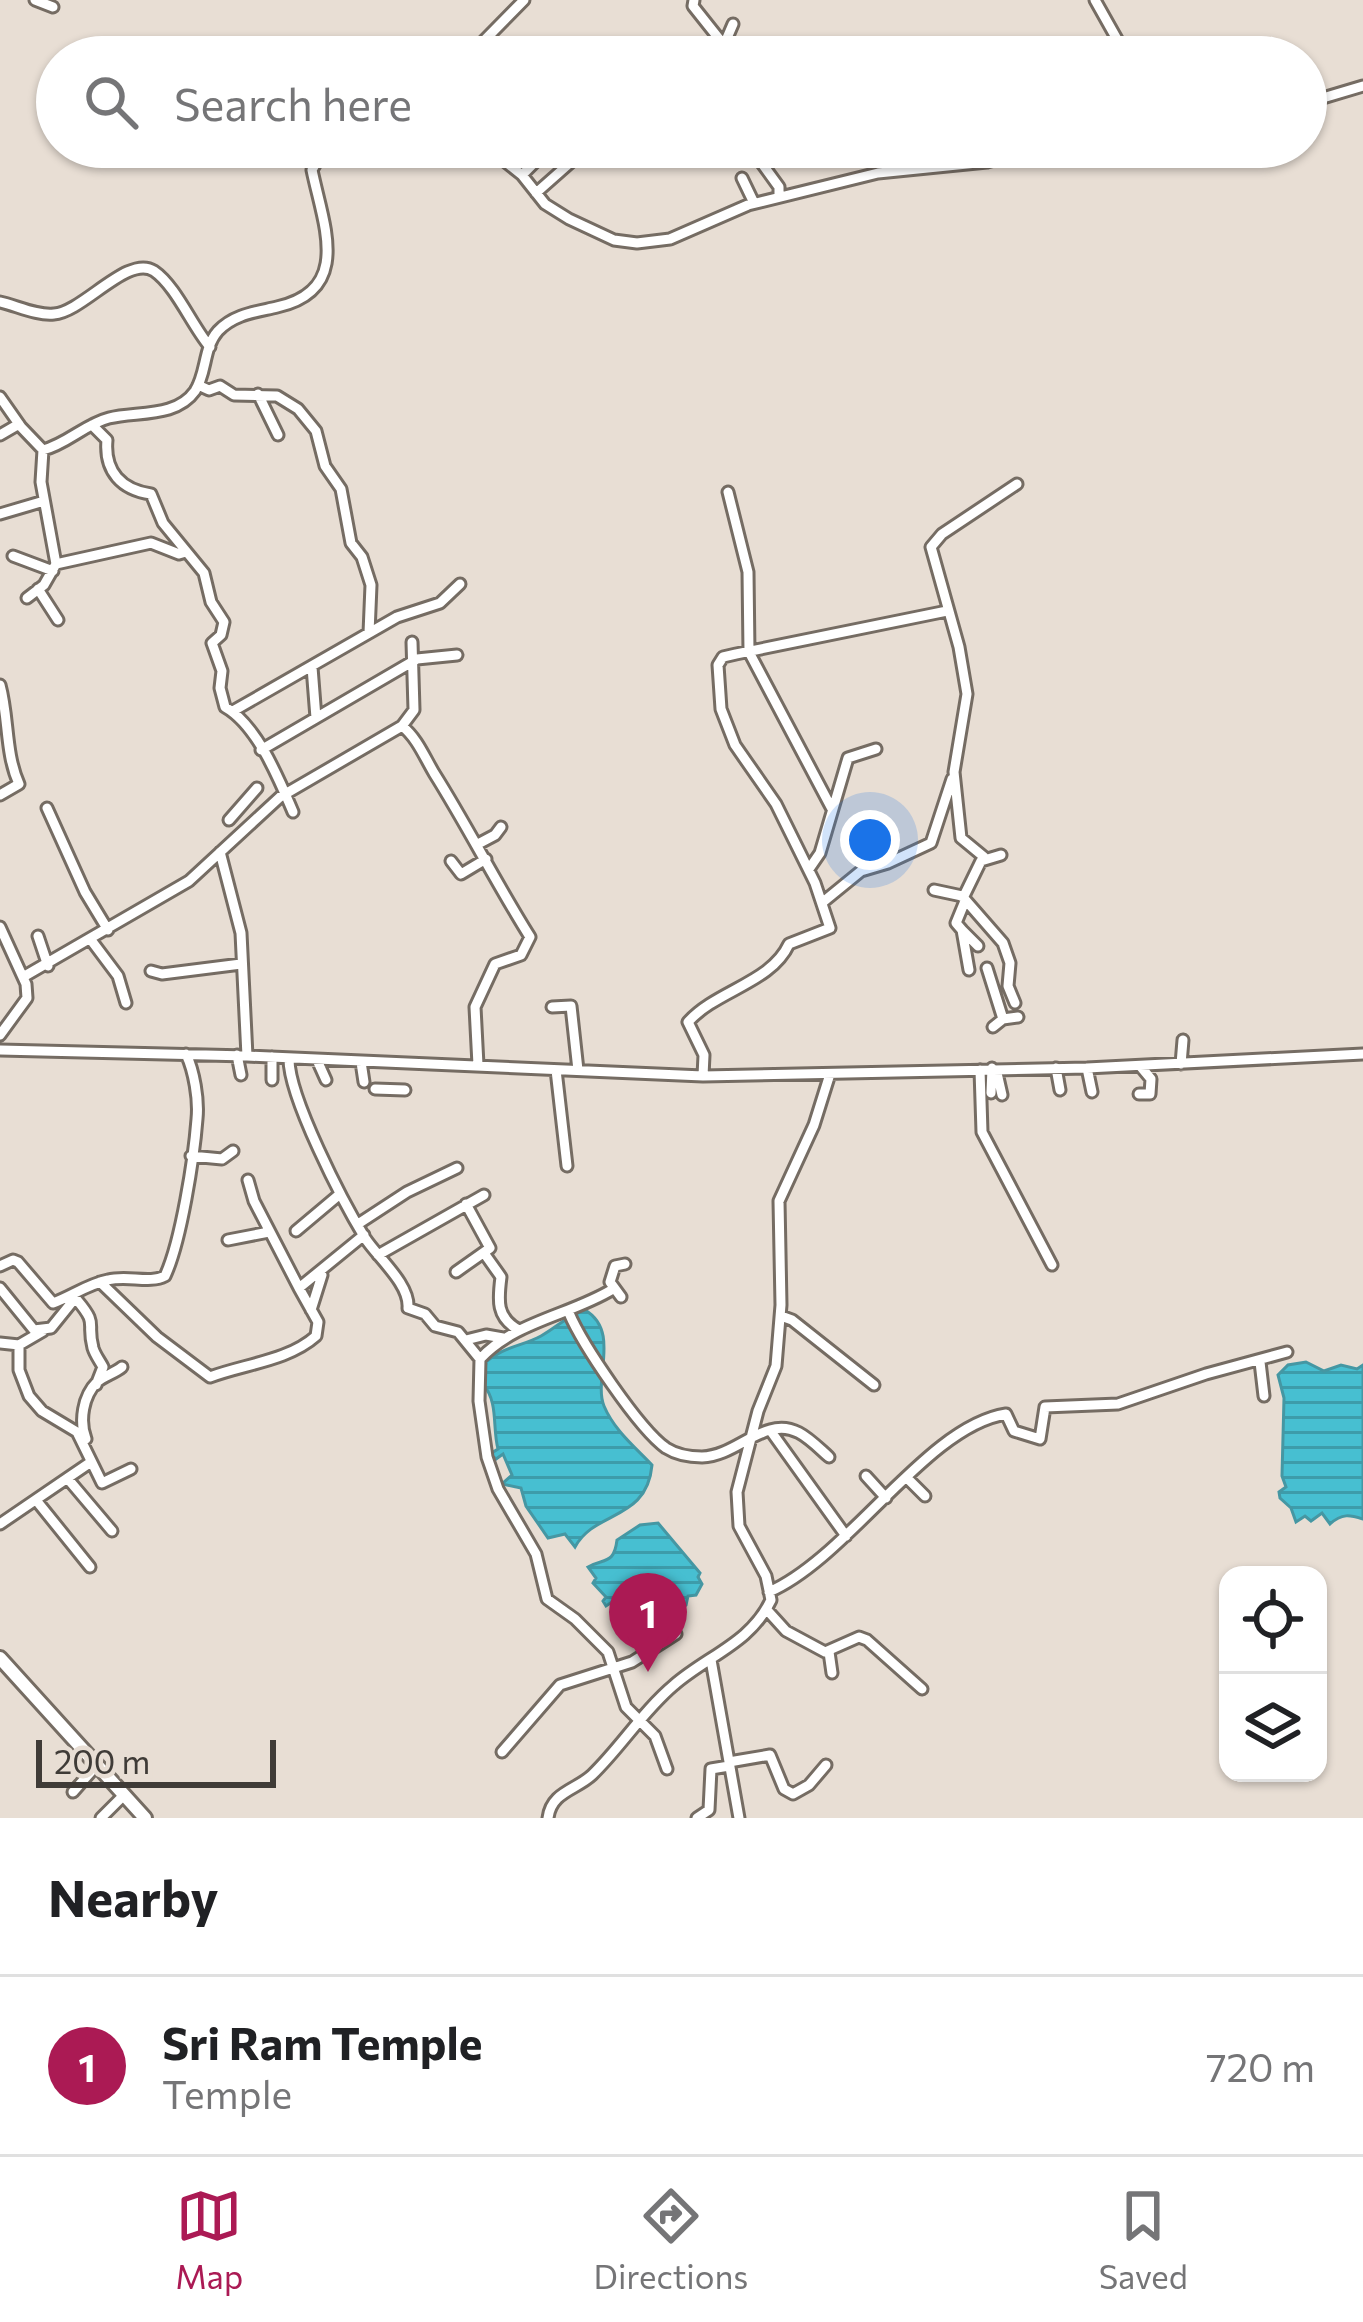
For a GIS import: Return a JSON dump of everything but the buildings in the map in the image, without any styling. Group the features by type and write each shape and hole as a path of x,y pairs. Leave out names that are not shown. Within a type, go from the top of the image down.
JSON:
{"main road":[{"path":"0,1658 145,1818"}],"street":[{"path":"35,0 53,7"},
{"path":"489,36 524,0"},
{"path":"694,0 693,6 714,36"},
{"path":"1095,0 1115,36"},
{"path":"729,36 733,24"},
{"path":"1327,97 1363,86"},
{"path":"43,450 92,424 182,403 198,385 216,333 233,320 298,301 314,290 330,249 313,168"},
{"path":"512,168 545,204 598,234 637,243 670,239 779,196 909,168"},
{"path":"522,176 530,168"},
{"path":"536,193 564,168"},
{"path":"765,168 779,187 779,196"},
{"path":"742,178 754,203"},
{"path":"598,234 600,247"},
{"path":"670,239 683,248"},
{"path":"0,302 53,315 125,272 146,268 180,302 210,347"},
{"path":"198,385 209,390 220,386 233,394 277,396 316,430 325,466 341,490 351,543 362,557 371,585 369,633"},
{"path":"258,394 278,435"},
{"path":"0,397 43,450 41,482 55,568 28,598"},
{"path":"0,435 19,424"},
{"path":"92,424 107,440 107,465 115,477 134,492 152,494 164,523 204,573 224,622 221,635 212,643 222,671 225,707 240,716 280,777 292,812"},
{"path":"823,902 861,871 931,843 954,772 968,694 931,547 1017,484"},
{"path":"728,492 746,552 749,652 832,808"},
{"path":"0,514 44,501"},
{"path":"13,556 55,568 141,544 186,552"},
{"path":"233,712 397,617 440,603 460,584"},
{"path":"38,590 58,620"},
{"path":"703,1076 704,1055 688,1022 703,1005 772,968 789,944 830,928 809,869 776,804 735,745 721,709 718,665 724,657 947,611"},
{"path":"23,977 188,881 285,794 402,725 414,710 412,642"},
{"path":"261,750 410,663 428,656 457,655"},
{"path":"312,668 316,718"},
{"path":"0,685 8,760 19,784 0,795"},
{"path":"402,725 478,844 530,940 521,955 495,964 477,1001 478,1065"},
{"path":"809,869 820,853 848,758 876,749"},
{"path":"954,772 961,838 984,857 1000,855"},
{"path":"230,820 249,794 268,808"},
{"path":"47,808 108,930"},
{"path":"478,844 501,827"},
{"path":"220,852 241,933 242,1075"},
{"path":"978,946 956,923 956,915 984,857"},
{"path":"451,861 461,874 486,859"},
{"path":"934,890 964,899 1003,943 1015,1004"},
{"path":"0,927 23,977 27,998 0,1035"},
{"path":"962,931 967,969 974,977 988,973 1003,1019"},
{"path":"38,936 48,966"},
{"path":"91,940 118,976 126,1003"},
{"path":"151,971 162,974 241,964"},
{"path":"552,1007 571,1006 578,1070"},
{"path":"993,1027 1003,1019 1018,1017"},
{"path":"1181,1064 1184,1040"},
{"path":"0,1050 703,1076 1087,1068 1363,1054"},
{"path":"0,1266 18,1262 53,1303 100,1282 166,1276 176,1250 197,1120 187,1054"},
{"path":"272,1057 272,1080"},
{"path":"289,1058 295,1093 340,1194 407,1297 407,1308 425,1314 435,1326 454,1329 481,1359 487,1457 498,1490 536,1555 547,1599 602,1643 626,1707 643,1720 660,1744 667,1769"},
{"path":"317,1060 326,1080"},
{"path":"361,1062 364,1082"},
{"path":"375,1089 401,1090 395,1063"},
{"path":"1136,1066 1145,1069 1151,1079 1150,1094 1139,1094"},
{"path":"1087,1068 1092,1092"},
{"path":"1056,1069 1060,1090"},
{"path":"556,1070 567,1166"},
{"path":"988,1070 996,1094"},
{"path":"988,1070 982,1132 1052,1265"},
{"path":"548,1818 551,1805 583,1783 676,1683 730,1648 766,1610 770,1592 735,1510 750,1439 776,1366 781,1316 779,1201 814,1125 830,1074"},
{"path":"191,1156 222,1159 233,1150"},
{"path":"299,1288 407,1192 457,1168"},
{"path":"100,1282 146,1328 210,1378 232,1367 293,1352 310,1342 319,1329 248,1180"},
{"path":"296,1231 340,1194"},
{"path":"378,1256 484,1195"},
{"path":"456,1272 490,1248 466,1204"},
{"path":"228,1240 269,1232"},
{"path":"484,1252 501,1277 498,1299 503,1318 519,1330"},
{"path":"481,1359 519,1330 617,1293 610,1282 614,1266 625,1264"},
{"path":"311,1310 323,1270"},
{"path":"0,1288 26,1324 44,1331"},
{"path":"392,1304 407,1297"},
{"path":"0,1343 19,1345 61,1319 77,1300 93,1318 93,1348 103,1367 83,1416 86,1450"},
{"path":"569,1312 583,1344 663,1445 685,1456 705,1457 782,1427 797,1431 829,1456"},
{"path":"781,1316 874,1385"},
{"path":"466,1340 486,1335 503,1338"},
{"path":"19,1345 20,1370 29,1396 42,1411 77,1432 104,1484 131,1469"},
{"path":"770,1592 846,1536 956,1435 1001,1413 1010,1418 1014,1431 1040,1438 1045,1407 1118,1404 1287,1352"},
{"path":"1260,1362 1264,1396"},
{"path":"95,1385 122,1367"},
{"path":"770,1430 846,1536"},
{"path":"0,1524 92,1462"},
{"path":"866,1476 886,1498"},
{"path":"68,1478 112,1532"},
{"path":"907,1478 925,1496"},
{"path":"36,1500 90,1567"},
{"path":"766,1610 806,1645 830,1652 859,1637 867,1640 922,1689"},
{"path":"502,1752 560,1685 643,1657 676,1634"},
{"path":"830,1652 832,1672"},
{"path":"711,1660 739,1818"},
{"path":"697,1818 710,1810 715,1778 729,1764 770,1755 784,1790 794,1794 826,1765"},
{"path":"73,1792 95,1767"},
{"path":"101,1818 124,1795"}],"water":[{"path":"585,1310 602,1330 604,1406 652,1465 641,1496 595,1526 575,1547 565,1534 548,1538 526,1506 521,1488 502,1484 512,1475 503,1454 496,1459 490,1454 498,1449 493,1407 483,1384 486,1362 492,1357"},
{"path":"1306,1362 1324,1371 1363,1365 1363,1519 1346,1516 1330,1524 1322,1513 1311,1521 1305,1516 1296,1522 1291,1508 1280,1498 1279,1492 1286,1487 1282,1476 1284,1398 1278,1375 1288,1365"},
{"path":"658,1523 700,1573 702,1584 696,1595 688,1596 686,1605 669,1617 659,1617 645,1633 623,1618 612,1602 606,1606 606,1597 593,1583 596,1578 588,1567 611,1557 617,1540 640,1525"}],"place":[{"name":"Sri Ram Temple","path":"648,1672"}]}
